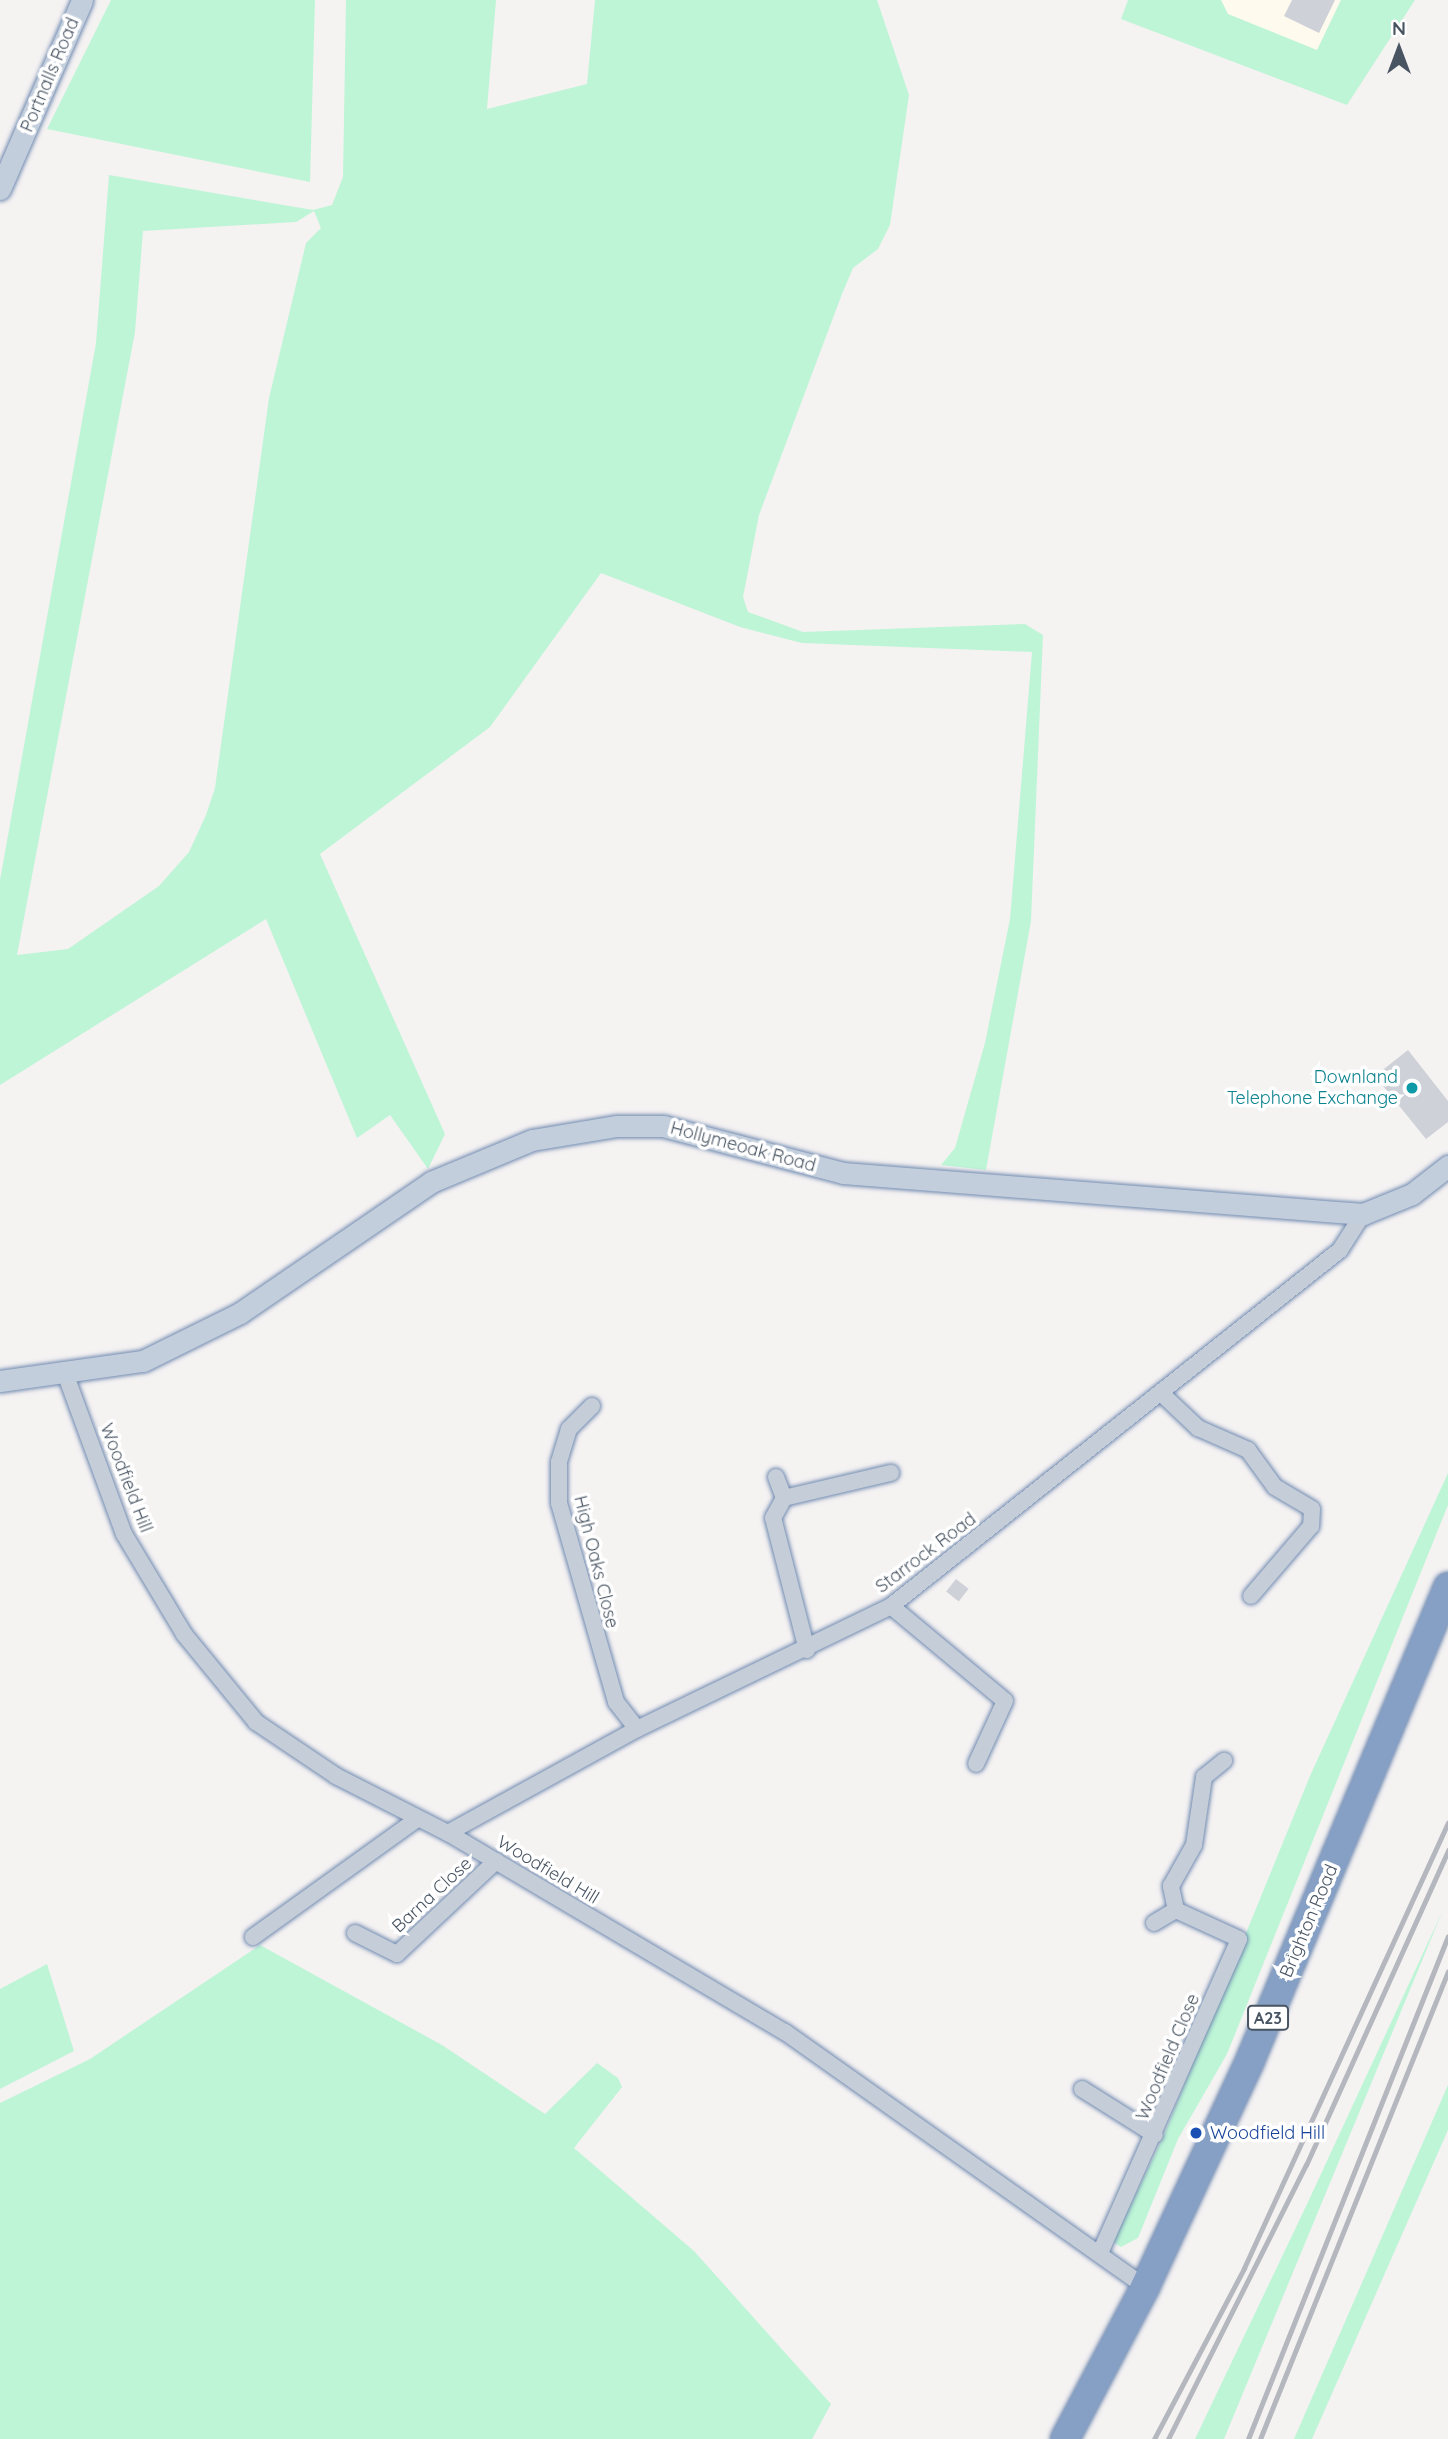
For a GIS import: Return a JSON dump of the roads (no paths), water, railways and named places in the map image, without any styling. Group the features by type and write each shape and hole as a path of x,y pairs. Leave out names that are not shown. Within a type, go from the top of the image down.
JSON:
{"highway":[{"name":"Brighton Road","path":"1065,2439 1145,2287 1249,2063 1448,1587"}],"street":[{"name":"Portnalls Road","path":"0,188 82,0"},
{"name":"Hollymeoak Road","path":"0,1381 143,1361 240,1314 431,1182 532,1140 617,1126 663,1126 843,1173 1363,1214 1412,1195 1448,1166"},
{"name":"Starrock Road","path":"448,1833 637,1729 807,1650 891,1606 1162,1394 1340,1250 1363,1214"},
{"name":"Woodfield Hill","path":"65,1374 124,1534 184,1634 256,1722 417,1819 448,1833 785,2032 1145,2287"},
{"path":"1162,1394 1198,1428 1248,1450 1275,1487 1312,1509 1311,1526 1251,1596"},
{"name":"High Oaks Close","path":"592,1406 569,1429 559,1462 559,1503 616,1702 637,1729"},
{"path":"807,1650 773,1518 784,1498 891,1473"},
{"path":"776,1477 784,1498"},
{"path":"891,1606 1005,1701 976,1764"},
{"path":"1154,1923 1176,1910 1171,1886 1194,1845 1204,1777 1224,1761"},
{"path":"253,1937 417,1819"},
{"name":"Barna Close","path":"355,1933 397,1954 496,1861"},
{"name":"Woodfield Close","path":"1100,2253 1155,2135 1239,1939 1176,1910"},
{"path":"1082,2089 1155,2135"}],"railway":[{"path":"1154,2439 1244,2268 1448,1822"},
{"path":"1168,2439 1306,2165 1448,1850"},
{"path":"1248,2439 1448,1936"},
{"path":"1260,2439 1448,1971"}],"place":[{"name":"Downland Telephone Exchange","path":"1412,1088"},
{"name":"Woodfield Hill","path":"1196,2133"}]}
